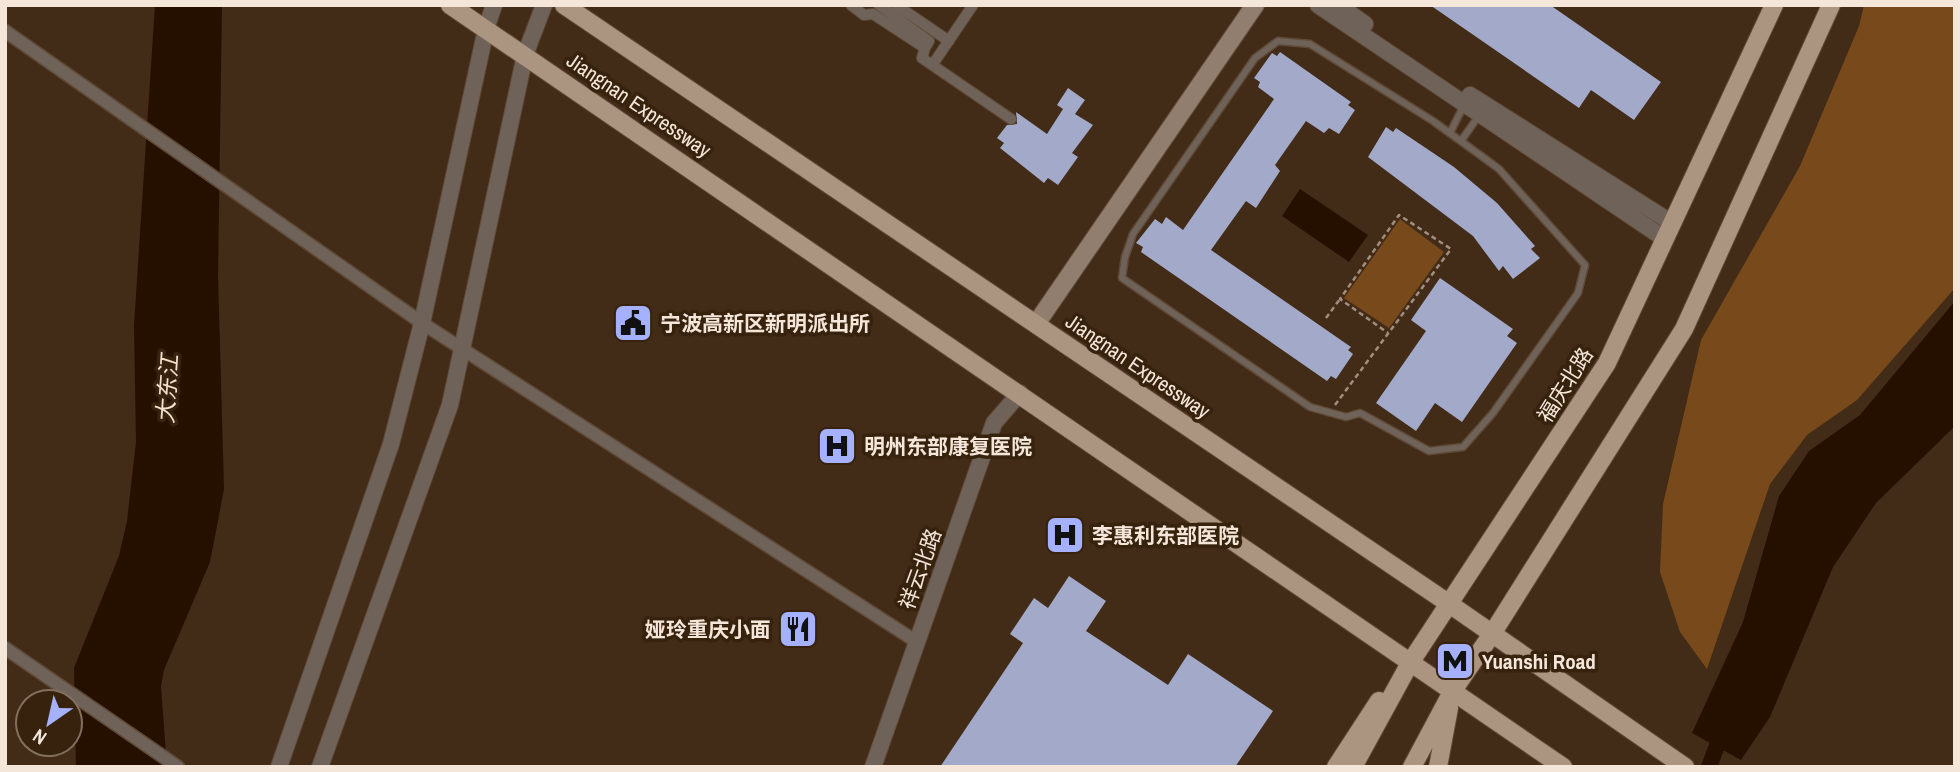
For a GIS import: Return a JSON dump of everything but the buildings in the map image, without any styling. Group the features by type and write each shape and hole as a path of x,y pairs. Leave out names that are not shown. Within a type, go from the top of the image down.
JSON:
{"main road":[{"name":"Jiangnan Expressway","path":"450,5 1563,767"},
{"name":"Jiangnan Expressway","path":"564,5 1448,603 1685,767"},
{"path":"1036,324 1255,5"},
{"name":"福庆北路","path":"1353,767 1410,663 1607,363 1774,5"},
{"path":"1412,767 1452,692 1492,634 1684,328 1831,5"},
{"path":"1336,767 1366,718 1410,663"},
{"path":"1438,767 1452,692"}],"street":[{"path":"279,767 391,444 422,323 486,29 494,5"},
{"path":"320,767 450,405 526,55 544,5"},
{"path":"851,5 864,15 873,14 925,48"},
{"path":"879,5 929,41 922,58 1011,119"},
{"path":"896,5 949,41"},
{"path":"933,64 973,5"},
{"path":"1318,5 1669,231"},
{"path":"1338,5 1467,99"},
{"path":"5,31 124,113 224,187 422,323 463,346 917,642"},
{"name":"祥云北路","path":"873,767 994,424 1020,393"},
{"path":"5,648 178,767"}],"lane":[{"path":"1278,41 1310,44 1461,141 1499,169 1585,265 1578,293 1493,413 1463,447 1429,451 1360,413 1346,417 1310,407 1122,278 1125,257 1133,234 1255,58 1278,41"},
{"path":"1450,133 1467,99"},
{"path":"1461,141 1483,109"}],"path":[{"path":"1326,318 1399,215 1451,249 1329,413"},
{"path":"1340,299 1388,333"}],"shaded area":[{"path":"1864,5 1955,5 1955,288 1857,400 1807,435 1770,484 1707,669 1680,632 1660,572 1663,504 1701,340 1800,166 1859,26"},
{"path":"1400,219 1444,252 1389,328 1344,298"}],"water":[{"name":"大东江","path":"155,5 222,5 218,275 224,489 210,562 164,670 161,686 167,767 76,767 76,758 84,758 84,688 74,688 74,668 119,556 127,521 136,442 134,325"},
{"path":"1300,189 1368,235 1349,262 1282,216"},
{"path":"1955,301 1955,426 1876,503 1833,567 1770,717 1741,760 1692,733 1743,622 1779,496 1809,451 1860,415"}],"waterway":[{"path":"1709,767 1724,727"}],"place":[{"name":"宁波高新区新明派出所","path":"633,323"},
{"name":"明州东部康复医院","path":"837,446"},
{"name":"李惠利东部医院","path":"1065,535"},
{"name":"娅玲重庆小面","path":"798,629"},
{"name":"Yuanshi Road","path":"1455,661"}]}
